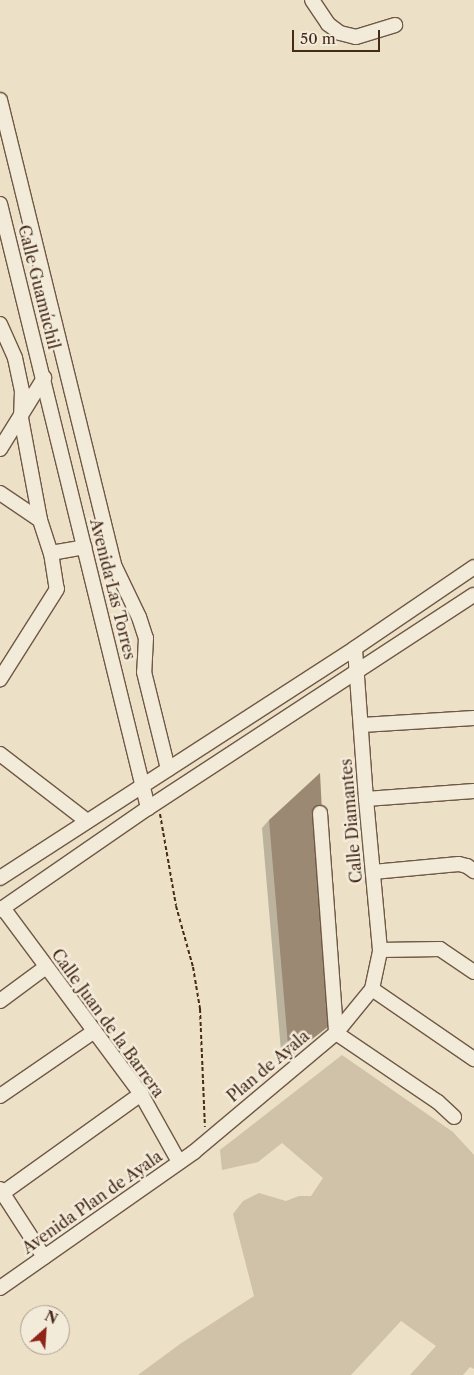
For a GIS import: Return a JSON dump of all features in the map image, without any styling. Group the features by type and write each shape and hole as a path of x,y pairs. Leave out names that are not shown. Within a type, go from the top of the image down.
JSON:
{"street":[{"path":"312,0 328,24 340,33 356,37 395,25"},
{"path":"0,100 115,567 139,617 146,638 144,672 168,769"},
{"name":"Calle Guamúchil","path":"0,204 4,238 44,378"},
{"path":"4,238 30,222"},
{"path":"0,324 15,358 22,391 20,418 40,520 51,553 57,589 0,679"},
{"path":"0,449 44,378"},
{"name":"Avenida Las Torres","path":"44,378 143,784 153,805"},
{"path":"0,493 40,520"},
{"path":"51,553 84,547"},
{"path":"0,878 355,648 474,567"},
{"path":"2,909 153,805 474,596 460,577"},
{"name":"Calle Diamantes","path":"355,648 380,950 372,989"},
{"path":"362,725 474,718"},
{"path":"0,754 87,821"},
{"path":"366,799 474,791"},
{"path":"320,813 336,1033 438,1102 454,1117"},
{"path":"373,872 458,864 467,866 474,871"},
{"name":"Calle Juan de la Barrera","path":"2,909 141,1094 179,1162"},
{"path":"380,950 440,949 474,972"},
{"path":"0,1002 46,967"},
{"path":"372,989 471,1057"},
{"name":"Plan de Ayala","path":"179,1162 336,1033 372,989"},
{"path":"0,1096 94,1032"},
{"path":"44,1257 1,1193 141,1094"},
{"name":"Avenida Plan de Ayala","path":"0,1288 179,1162"}],"path":[{"path":"153,805 176,906 191,958 200,1009 205,1142"}],"shaded area":[{"path":"342,1055 453,1132 474,1155 474,1369 470,1367 463,1375 410,1375 436,1346 401,1321 351,1375 138,1375 180,1344 254,1296 233,1214 243,1201 259,1193 286,1201 299,1196 311,1196 323,1178 282,1143 258,1162 222,1170 220,1150"}],"building":[{"path":"320,773 333,1023 289,1057 269,820"}]}
